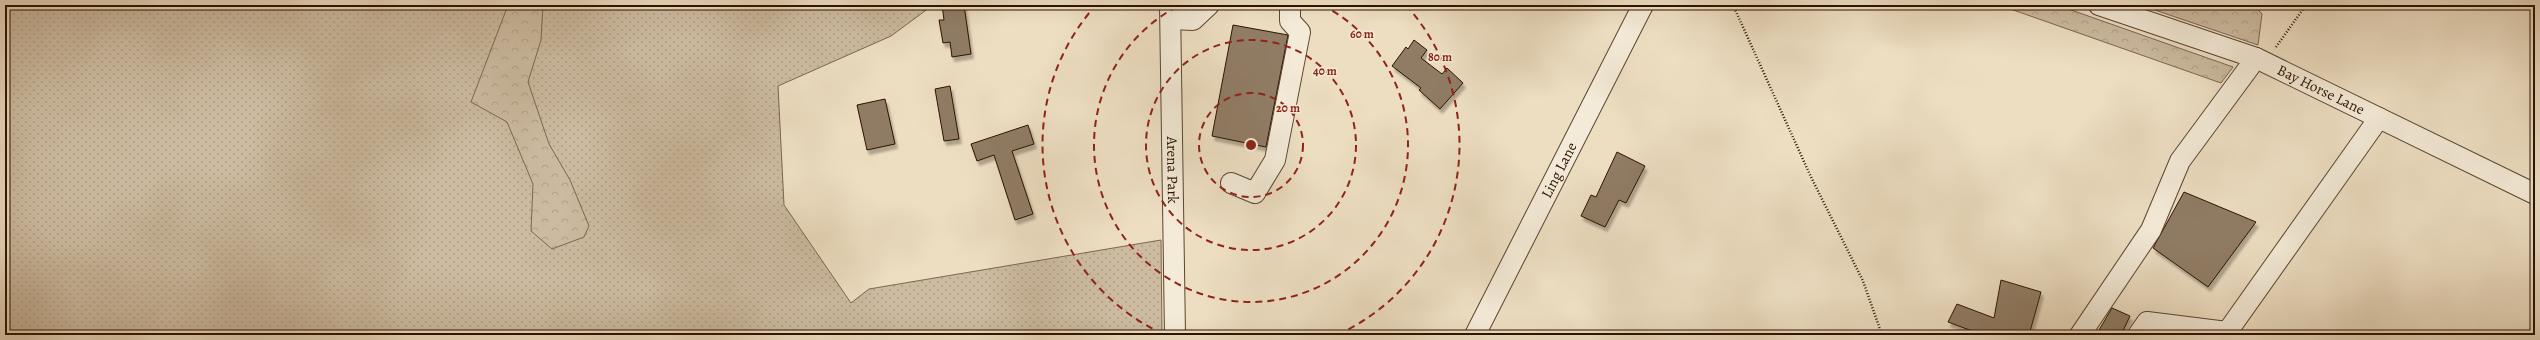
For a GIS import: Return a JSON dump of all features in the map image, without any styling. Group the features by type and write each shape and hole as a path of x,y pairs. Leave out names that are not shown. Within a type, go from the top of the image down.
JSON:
{"street":[{"path":"1170,12 1193,20 1209,5"},
{"path":"1231,184 1255,193 1275,160 1300,32 1290,20 1290,5"},
{"name":"Ling Lane","path":"1475,335 1643,5"},
{"name":"Bay Horse Lane","path":"2099,5 2260,60 2535,194"},
{"name":"Arena Park","path":"1170,12 1175,335"},
{"path":"2080,335 2151,230 2180,161 2260,60"},
{"path":"2138,335 2147,322 2226,333 2379,118"}],"path":[{"path":"1733,5 1808,170 1863,281 1882,335"},
{"path":"2260,60 2306,5"},
{"path":"464,335 467,330"}],"green space":[{"path":"5,5 933,5 891,36 778,86 784,205 851,303 869,289 1161,240 1162,335 5,335"},
{"path":"508,5 543,5 541,40 528,82 549,144 570,180 589,226 584,237 552,249 531,231 533,184 507,122 471,102"},
{"path":"1999,5 2057,5 2233,67 2221,83"},
{"path":"2140,5 2254,5 2262,14 2258,45"}],"building":[{"path":"942,5 964,5 971,54 952,57 950,42 943,43 939,20 944,20"},
{"path":"1233,25 1288,35 1266,147 1212,136"},
{"path":"1414,40 1427,50 1421,58 1442,74 1447,68 1463,83 1440,109 1419,90 1421,88 1392,66 1406,47 1408,49"},
{"path":"950,86 959,139 944,141 935,89"},
{"path":"885,99 895,144 867,150 857,105"},
{"path":"1028,125 1034,144 1012,151 1033,214 1015,220 994,155 977,161 971,144"},
{"path":"1617,152 1645,166 1626,203 1619,200 1605,227 1581,216 1591,195 1596,197"},
{"path":"2184,192 2256,222 2208,287 2153,248"},
{"path":"2001,280 2041,292 2029,335 1983,335 1948,322 1957,304 1994,318"},
{"path":"2112,308 2130,316 2121,335 2096,335"}]}
